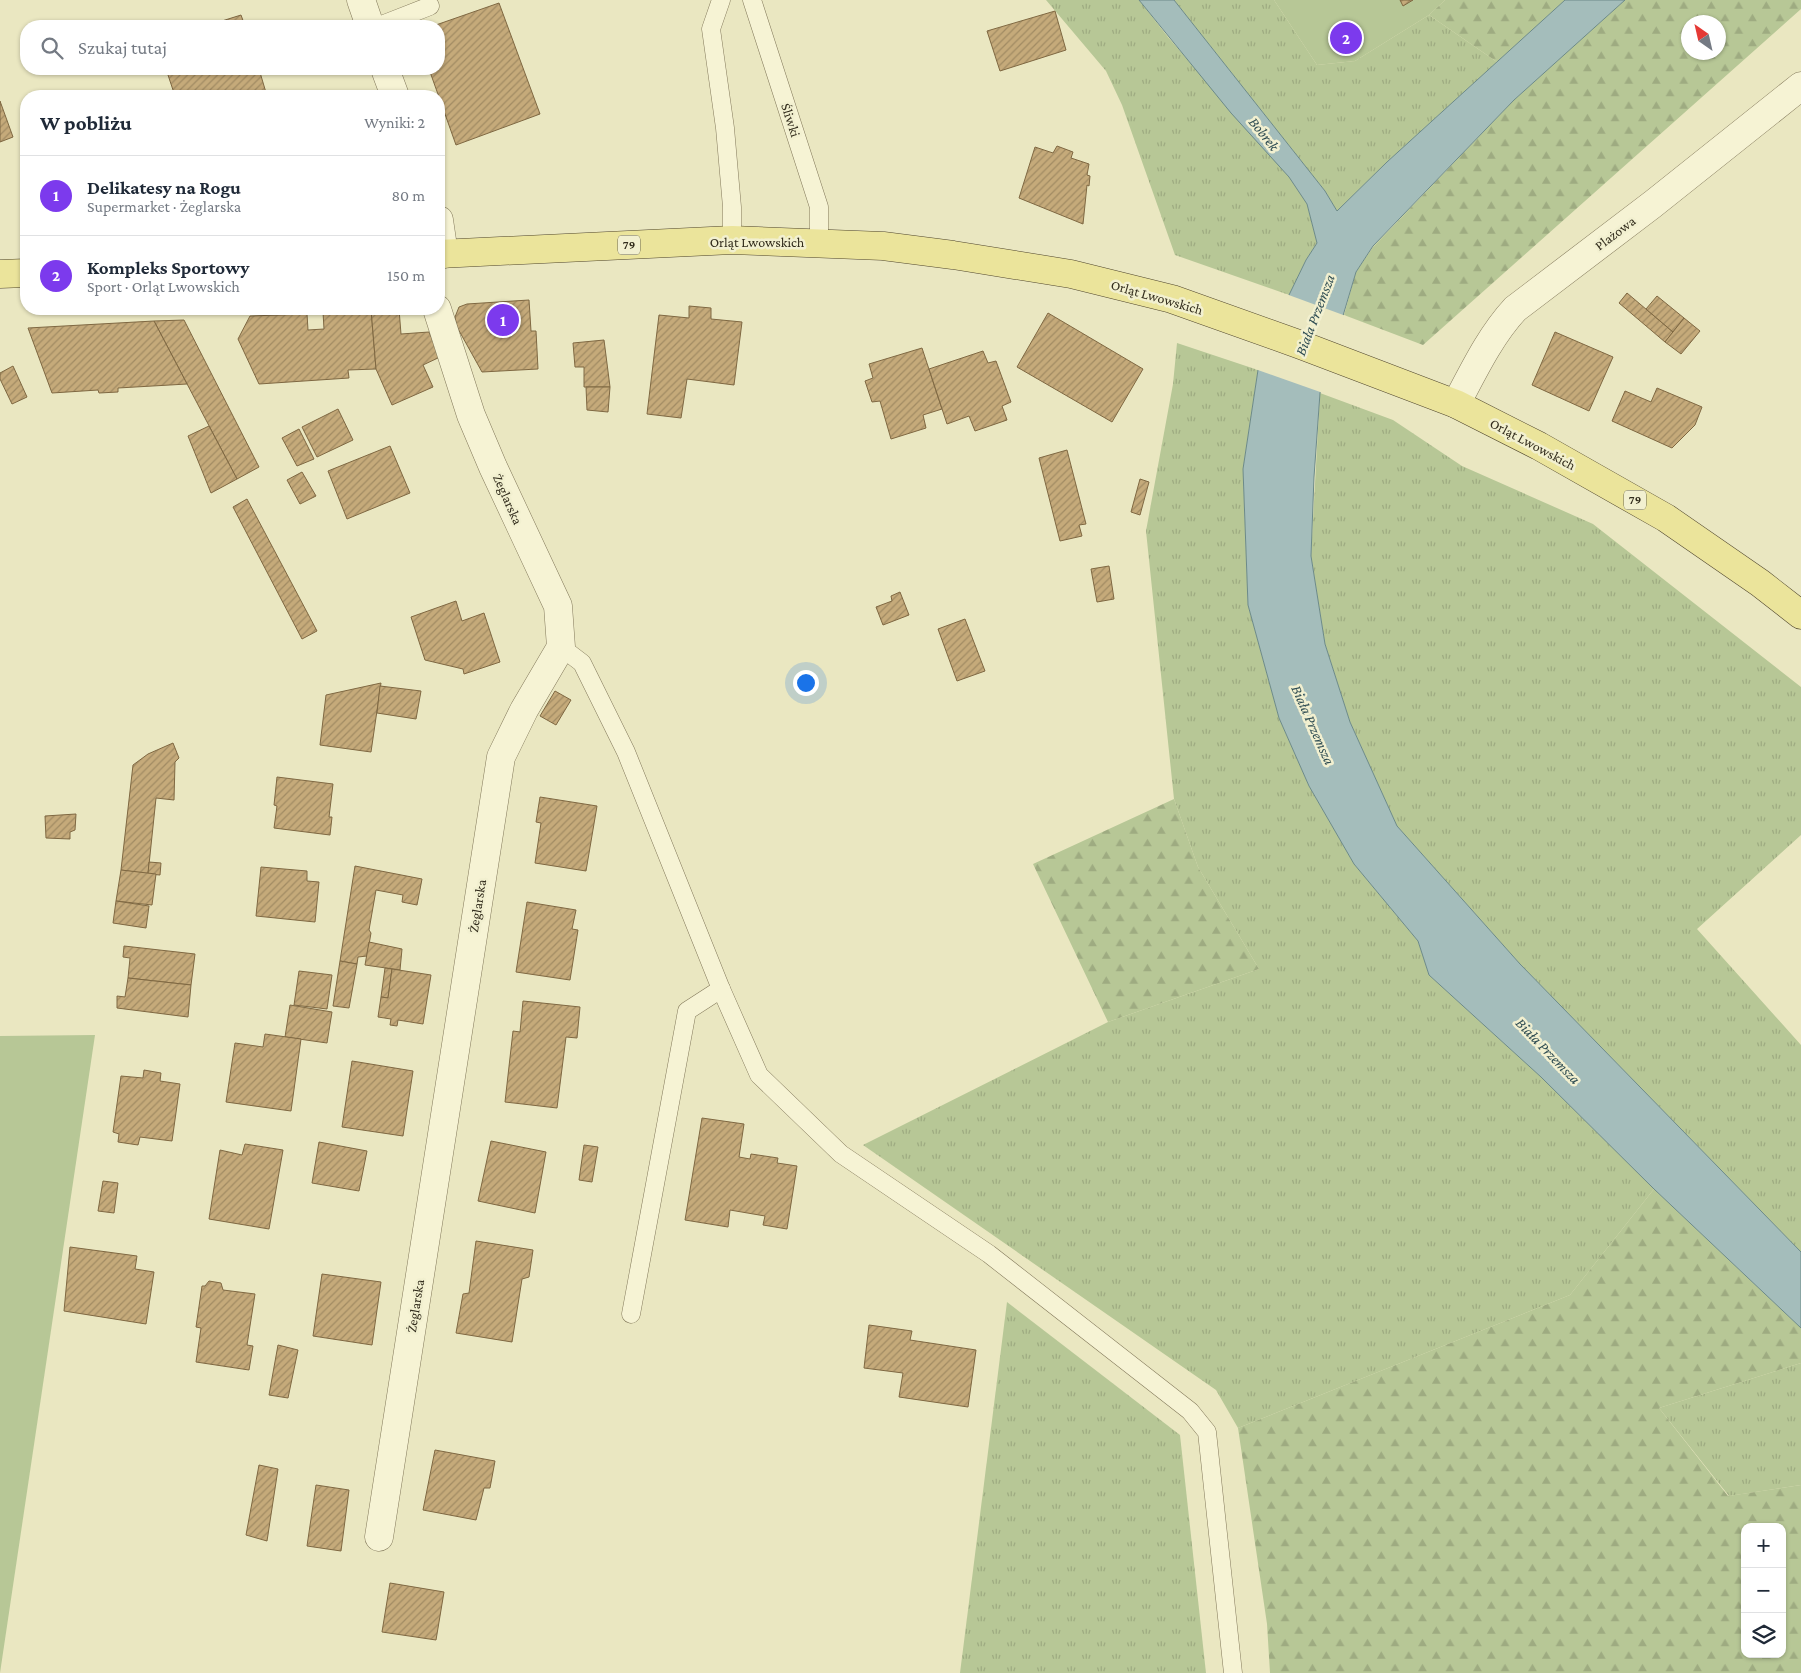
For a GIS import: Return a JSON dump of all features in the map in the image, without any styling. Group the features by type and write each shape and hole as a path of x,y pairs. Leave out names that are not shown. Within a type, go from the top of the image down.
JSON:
{"main road":[{"name":"Orląt Lwowskich","path":"445,254 732,240 819,242 883,246 1071,274 1172,299 1301,345 1456,404 1540,446 1666,518 1760,583 1801,616"},
{"path":"0,274 20,273"}],"street":[{"path":"361,0 368,20"},
{"path":"387,75 393,90"},
{"name":"Plażowa","path":"1456,404 1493,338 1504,321 1515,309 1653,204 1801,86"},
{"name":"Żeglarska","path":"379,1537 501,757 524,710 560,648 558,606 493,467 471,414 439,315"}],"lane":[{"path":"721,0 711,28 725,128 732,207 732,240"},
{"name":"Śliwki","path":"752,0 819,207 819,242"},
{"path":"394,20 430,6"},
{"path":"560,648 582,663 626,752 721,988 759,1075 841,1154 989,1254 1190,1411 1207,1432 1233,1673"},
{"path":"630,1314 687,1011 721,988"}],"green space":[{"path":"1046,0 1139,0 1168,37 1289,177 1307,204 1317,243 1306,260 1289,295 1175,255 1122,105 1106,71"},
{"path":"1174,0 1274,0 1317,65 1355,61 1429,15 1497,62 1387,162 1337,211 1325,191"},
{"path":"1274,0 1445,0 1429,15 1355,61 1317,65"},
{"path":"1445,0 1565,0 1497,62 1429,15"},
{"path":"1625,0 1801,0 1801,9 1423,345 1344,315 1356,272 1373,247 1514,100"},
{"path":"1177,343 1258,370 1243,469 1248,605 1279,718 1309,786 1354,864 1418,941 1429,975 1541,1077 1654,1189 1570,1295 1238,1428 1216,1390 863,1145 1108,1022 1259,969 1198,867 1174,799 1146,531 1173,384"},
{"path":"1320,393 1393,420 1462,466 1593,524 1801,687 1801,835 1697,929 1801,1045 1801,1252 1520,964 1397,826 1350,722 1325,644 1311,556"},
{"path":"1174,799 1198,867 1259,969 1108,1022 1033,864"},
{"path":"95,1035 0,1673 0,1036"},
{"path":"1654,1189 1801,1328 1801,1363 1659,1408 1728,1496 1801,1485 1801,1673 1270,1673 1267,1624 1238,1428 1570,1295"},
{"path":"1007,1302 1180,1435 1206,1673 960,1673"},
{"path":"1801,1363 1801,1485 1729,1496 1659,1408"}],"water":[{"path":"1139,0 1174,0 1325,191 1337,211 1387,162 1565,0 1625,0 1514,100 1373,246 1356,272 1320,393 1311,556 1325,644 1350,722 1397,826 1520,964 1801,1252 1801,1328 1654,1189 1541,1077 1429,975 1418,941 1354,864 1309,786 1279,718 1248,605 1243,469 1258,370 1289,295 1306,260 1317,243 1307,204 1289,177 1231,113"}],"pier":[{"path":"1286,294 1346,316 1323,393 1255,369"}],"building":[{"path":"1400,0 1413,0 1403,6"},
{"path":"499,3 540,114 456,145 445,114 445,90 436,90 431,75 445,75 445,22"},
{"path":"1055,11 1066,50 1000,71 987,31"},
{"path":"241,15 243,20 225,20"},
{"path":"168,75 261,75 265,90 173,90"},
{"path":"0,101 13,137 0,142"},
{"path":"1057,146 1073,152 1071,158 1089,164 1087,175 1090,176 1089,186 1087,185 1083,224 1019,198 1035,147 1053,153"},
{"path":"1627,293 1673,332 1665,342 1619,303"},
{"path":"1657,296 1684,318 1673,332 1646,309"},
{"path":"529,300 531,331 536,331 538,369 482,372 457,327 455,317 459,307 467,304"},
{"path":"689,306 711,308 711,319 742,322 734,385 687,379 681,418 647,414 659,315 689,318"},
{"path":"1048,313 1143,369 1112,422 1017,367"},
{"path":"307,315 308,330 324,329 323,315 372,315 376,369 348,370 349,378 259,384 238,339 250,316"},
{"path":"372,315 399,315 401,334 429,332 440,357 423,365 433,387 392,405 376,369"},
{"path":"1684,318 1700,331 1681,354 1665,342"},
{"path":"184,320 259,467 237,479 154,321"},
{"path":"154,321 187,384 118,388 118,392 99,393 98,390 52,393 28,328"},
{"path":"1555,332 1613,357 1589,411 1532,385"},
{"path":"604,340 610,387 584,387 584,367 575,367 573,343"},
{"path":"922,348 942,409 923,415 926,428 891,439 880,401 872,402 865,381 873,378 869,364"},
{"path":"983,351 988,363 996,361 1011,402 1002,406 1007,420 975,431 969,416 947,424 929,369"},
{"path":"13,366 27,397 12,404 0,379 0,373"},
{"path":"586,387 610,387 608,412 587,410"},
{"path":"1657,388 1702,407 1695,425 1672,448 1612,421 1625,391 1651,402"},
{"path":"338,409 353,440 317,457 302,427"},
{"path":"209,426 237,479 211,493 188,436"},
{"path":"299,429 314,459 297,466 282,438"},
{"path":"390,446 410,493 347,519 328,471"},
{"path":"1067,450 1086,524 1079,525 1082,536 1060,541 1039,458"},
{"path":"302,472 316,496 300,504 287,480"},
{"path":"1140,479 1149,482 1140,515 1131,512"},
{"path":"247,499 317,631 302,639 233,507"},
{"path":"1109,566 1114,599 1097,602 1091,569"},
{"path":"900,592 909,615 883,625 876,607 892,601 891,596"},
{"path":"456,601 462,621 484,613 500,662 464,674 463,669 425,660 411,617"},
{"path":"965,619 985,671 957,681 938,629"},
{"path":"381,683 371,752 320,745 326,695"},
{"path":"380,686 421,691 416,719 377,713"},
{"path":"555,691 571,700 556,725 540,716"},
{"path":"173,743 179,758 175,762 174,800 156,798 148,874 121,870 133,765 148,754"},
{"path":"277,777 333,784 329,817 332,817 330,835 274,828 277,806 274,805"},
{"path":"540,797 597,806 586,871 535,863 541,823 536,822"},
{"path":"76,814 75,830 70,832 70,839 46,838 45,816"},
{"path":"149,862 161,863 160,875 148,874"},
{"path":"355,866 422,879 417,905 402,902 403,895 376,890 369,930 371,933 367,956 358,957 357,964 340,961"},
{"path":"261,867 307,871 307,881 319,882 315,922 256,916"},
{"path":"121,870 156,874 152,905 116,901"},
{"path":"116,901 149,906 146,928 113,923"},
{"path":"527,902 576,910 572,929 578,930 570,980 516,972"},
{"path":"369,942 402,949 400,970 365,965"},
{"path":"124,946 195,954 191,985 128,978 130,958 123,957"},
{"path":"340,961 357,964 349,1008 333,1006"},
{"path":"385,968 392,969 388,998 381,997"},
{"path":"392,969 431,975 423,1024 398,1020 397,1026 390,1025 391,1019 378,1017 381,997 388,998"},
{"path":"299,971 332,975 327,1009 294,1005"},
{"path":"128,978 191,985 188,1017 117,1008 117,996 125,997"},
{"path":"523,1001 580,1007 577,1038 566,1037 557,1108 505,1102 513,1031 520,1032"},
{"path":"290,1005 332,1012 327,1043 285,1037"},
{"path":"265,1034 301,1039 291,1111 226,1102 235,1043 263,1047"},
{"path":"352,1061 413,1071 403,1136 342,1127"},
{"path":"144,1070 161,1073 160,1081 180,1084 172,1141 140,1137 138,1145 118,1142 119,1134 113,1132 121,1076 143,1078"},
{"path":"702,1118 744,1124 739,1157 750,1159 751,1154 778,1158 777,1163 797,1166 787,1229 763,1225 765,1216 730,1210 728,1227 685,1220"},
{"path":"491,1141 546,1152 535,1213 478,1201"},
{"path":"319,1142 367,1151 359,1191 312,1183"},
{"path":"245,1144 283,1150 269,1229 209,1219 220,1150 242,1155"},
{"path":"584,1145 598,1147 592,1182 579,1180"},
{"path":"103,1181 118,1183 114,1213 98,1211"},
{"path":"476,1241 533,1250 529,1277 522,1279 512,1342 456,1333 463,1294 469,1293"},
{"path":"70,1247 137,1256 135,1269 154,1272 146,1324 64,1311"},
{"path":"322,1274 381,1282 372,1345 313,1336"},
{"path":"209,1281 221,1283 223,1290 255,1294 247,1345 253,1346 249,1370 196,1362 201,1328 196,1327 202,1286 205,1286"},
{"path":"869,1325 912,1331 910,1340 976,1350 968,1407 899,1397 903,1373 864,1368"},
{"path":"278,1345 298,1350 288,1398 269,1395"},
{"path":"435,1450 495,1461 490,1488 484,1488 476,1520 423,1510"},
{"path":"259,1465 278,1469 267,1541 246,1535"},
{"path":"316,1485 349,1490 341,1551 307,1546"},
{"path":"390,1583 444,1592 436,1640 382,1632"}],"place":[{"name":"Kompleks Sportowy","path":"1346,38"},
{"name":"Delikatesy na Rogu","path":"503,320"}],"water label":[{"name":"Bobrek","path":"1264,134"},
{"name":"Biała Przemsza","path":"1315,315"},
{"name":"Biała Przemsza","path":"1313,725"},
{"name":"Biała Przemsza","path":"1548,1051"}]}
